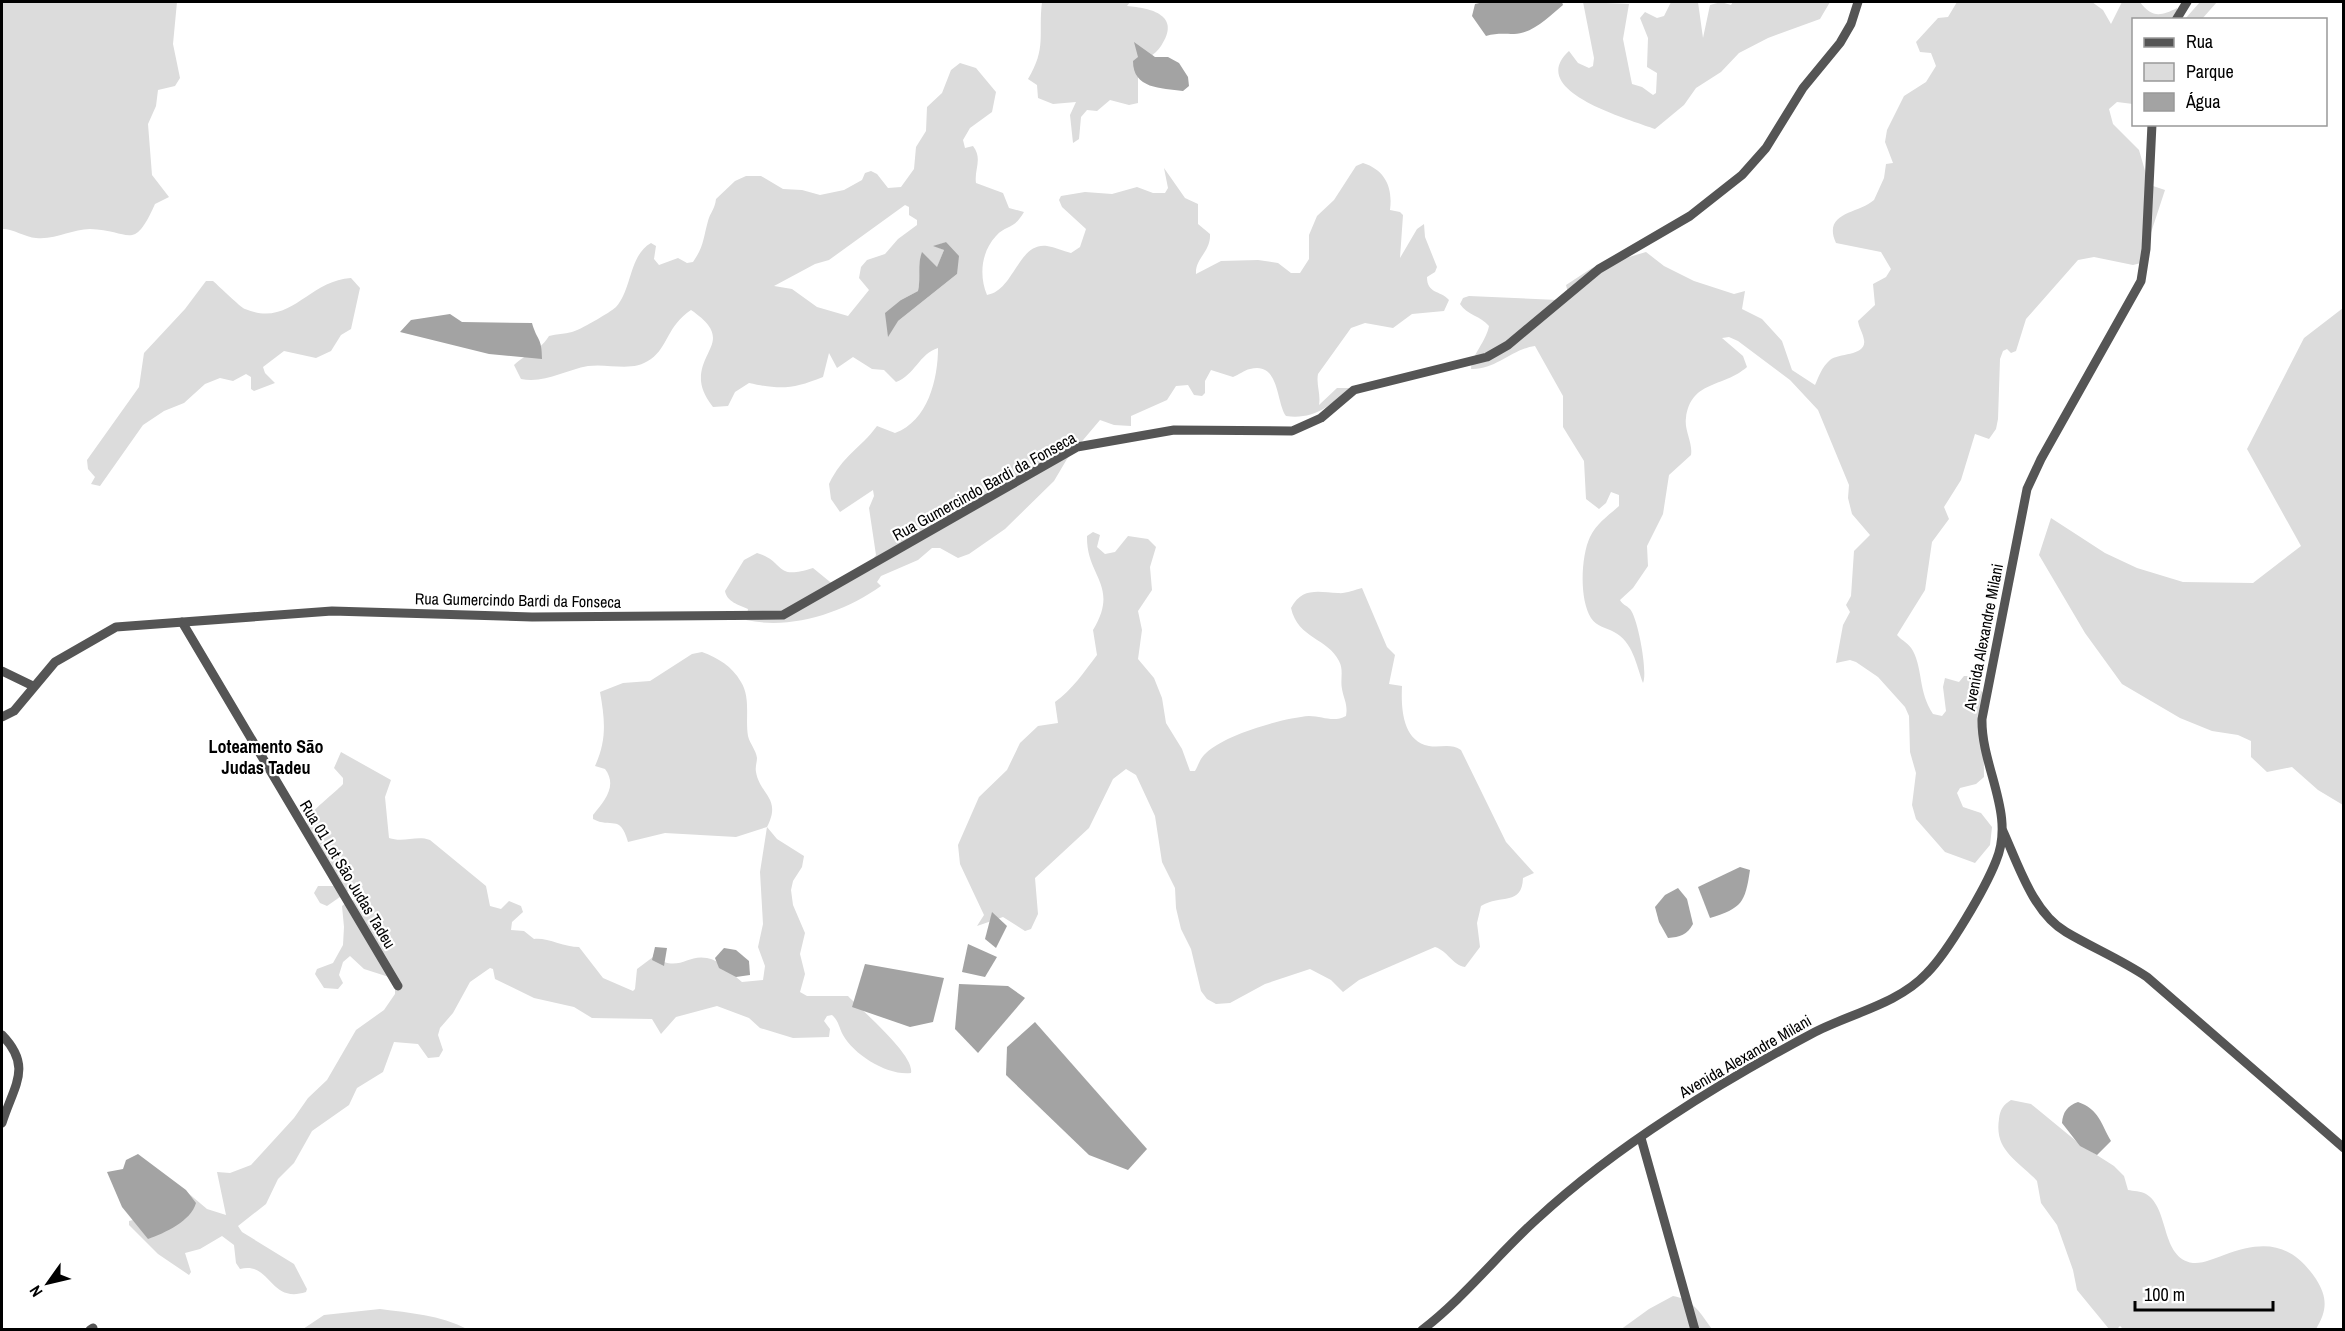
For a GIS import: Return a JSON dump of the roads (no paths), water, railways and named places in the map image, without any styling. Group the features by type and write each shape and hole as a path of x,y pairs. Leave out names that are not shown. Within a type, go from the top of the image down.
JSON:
{"street":[{"name":"Rua Gumercindo Bardi da Fonseca","path":"2,717 14,711 55,662 116,627 332,611 532,617 783,615 1077,447 1174,430 1292,431 1321,418 1354,390 1487,357 1508,345 1599,269 1714,200 1755,163 1803,88 1840,43 1851,24 1858,2"},
{"path":"2177,18 2187,2"},
{"name":"Avenida Alexandre Milani","path":"1422,1329 1537,1219 1641,1138 1703,1096 1817,1031 1886,1001 1927,974 1953,937 1991,872 1997,859 2003,831 2003,821 1984,746 1982,719 2024,504 2041,459 2141,281 2146,249 2152,126"},
{"name":"Rua 01 Lot São Judas Tadeu","path":"182,622 398,986"},
{"path":"2,671 33,686"},
{"path":"2003,831 2038,903 2064,932 2117,957 2147,977 2343,1148"},
{"path":"2,1035 15,1049 21,1066 2,1123"},
{"path":"1641,1138 1695,1329"}],"water":[{"path":"1562,2 1563,5 1540,24 1527,31 1486,36 1472,16 1475,4"},
{"path":"1134,42 1155,57 1168,57 1179,63 1188,77 1189,86 1183,91 1158,88 1143,82 1134,70 1133,61 1138,57"},
{"path":"946,242 959,256 957,274 898,321 888,337 885,313 901,300 918,291 922,252 937,267 944,250 933,246"},
{"path":"450,314 462,322 532,323 540,343 542,359 489,354 400,332 411,320"},
{"path":"1740,867 1750,870 1744,897 1729,911 1710,918 1698,887"},
{"path":"1678,888 1687,899 1693,924 1683,935 1668,938 1659,922 1655,907 1665,895"},
{"path":"992,912 1007,926 996,948 985,939"},
{"path":"968,944 997,957 985,977 962,972"},
{"path":"655,947 667,948 664,966 652,960"},
{"path":"724,948 736,950 749,961 750,975 736,977 719,968 715,958"},
{"path":"865,964 944,978 933,1022 910,1027 852,1007"},
{"path":"959,984 1008,986 1025,998 978,1053 955,1029"},
{"path":"1035,1022 1147,1149 1128,1170 1089,1155 1006,1075 1007,1047"},
{"path":"2078,1102 2095,1113 2111,1141 2097,1155 2080,1146 2062,1123 2066,1110"},
{"path":"138,1154 186,1190 196,1203 183,1221 148,1239 122,1207 107,1172 123,1169 126,1160"}],"district":[{"name":"Loteamento São Judas Tadeu","path":"266,757"}]}
